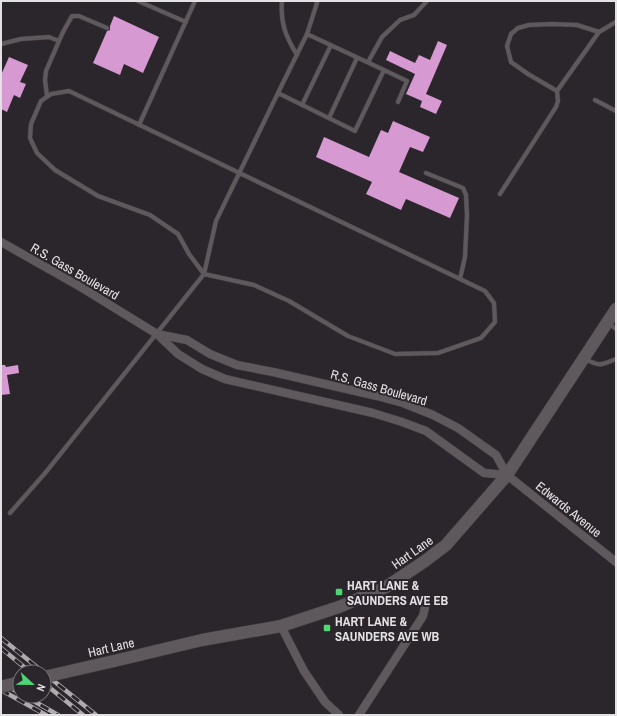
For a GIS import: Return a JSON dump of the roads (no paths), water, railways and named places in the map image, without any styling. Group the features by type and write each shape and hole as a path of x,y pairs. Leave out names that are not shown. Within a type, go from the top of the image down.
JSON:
{"main road":[{"name":"Hart Lane","path":"52,675 202,640 281,626 339,607 386,587 446,545 507,475 584,358 612,326 616,309"},
{"path":"1,687 12,684"}],"street":[{"name":"R.S. Gass Boulevard","path":"1,242 79,286 157,334 178,354 202,368 225,378 373,413 402,422 426,431 484,473 507,475"},
{"name":"R.S. Gass Boulevard","path":"157,334 187,340 210,354 236,365 377,396 403,403 433,415 458,428 496,455 507,475"},
{"name":"Edwards Avenue","path":"507,475 616,562"},
{"path":"359,715 423,616 426,603"},
{"path":"281,626 304,671 325,702 339,715"}],"lane":[{"path":"138,1 186,22"},
{"path":"139,126 195,1"},
{"path":"282,1 280,16 289,41 297,55"},
{"path":"10,513 46,472 204,274 216,221 308,34 317,3 316,1"},
{"path":"370,64 368,62 382,37 400,20 414,15 427,1"},
{"path":"47,96 45,80 46,71 72,16 79,16 106,28"},
{"path":"500,194 556,107 558,101 557,91 599,32 616,22"},
{"path":"557,91 510,62 507,46 511,34 518,28 529,25 552,24 577,25 599,32"},
{"path":"308,34 407,81 398,102"},
{"path":"1,44 21,39 49,36 59,41"},
{"path":"302,105 331,45"},
{"path":"329,118 357,58"},
{"path":"278,93 355,131 384,70"},
{"path":"69,92 139,126 486,291 494,303 495,322 481,338 438,353 395,354 348,336 289,301 254,285 204,274 189,254 178,234 150,215 98,196 55,170 36,153 30,138 31,124 41,101 50,94 69,92"},
{"path":"595,100 616,111"},
{"path":"426,173 463,188 466,195 467,215 465,257 460,278"},
{"path":"584,358 597,365 616,359"}],"railway":[{"path":"1,638 33,664"},
{"path":"1,648 20,664"},
{"path":"52,679 96,715"},
{"path":"1,683 12,689"},
{"path":"1,690 46,715"},
{"path":"52,690 83,715"},
{"path":"39,704 58,715"}],"place":[{"name":"HART LANE & SAUNDERS AVE EB","path":"339,592"},
{"name":"HART LANE & SAUNDERS AVE WB","path":"327,628"}]}
